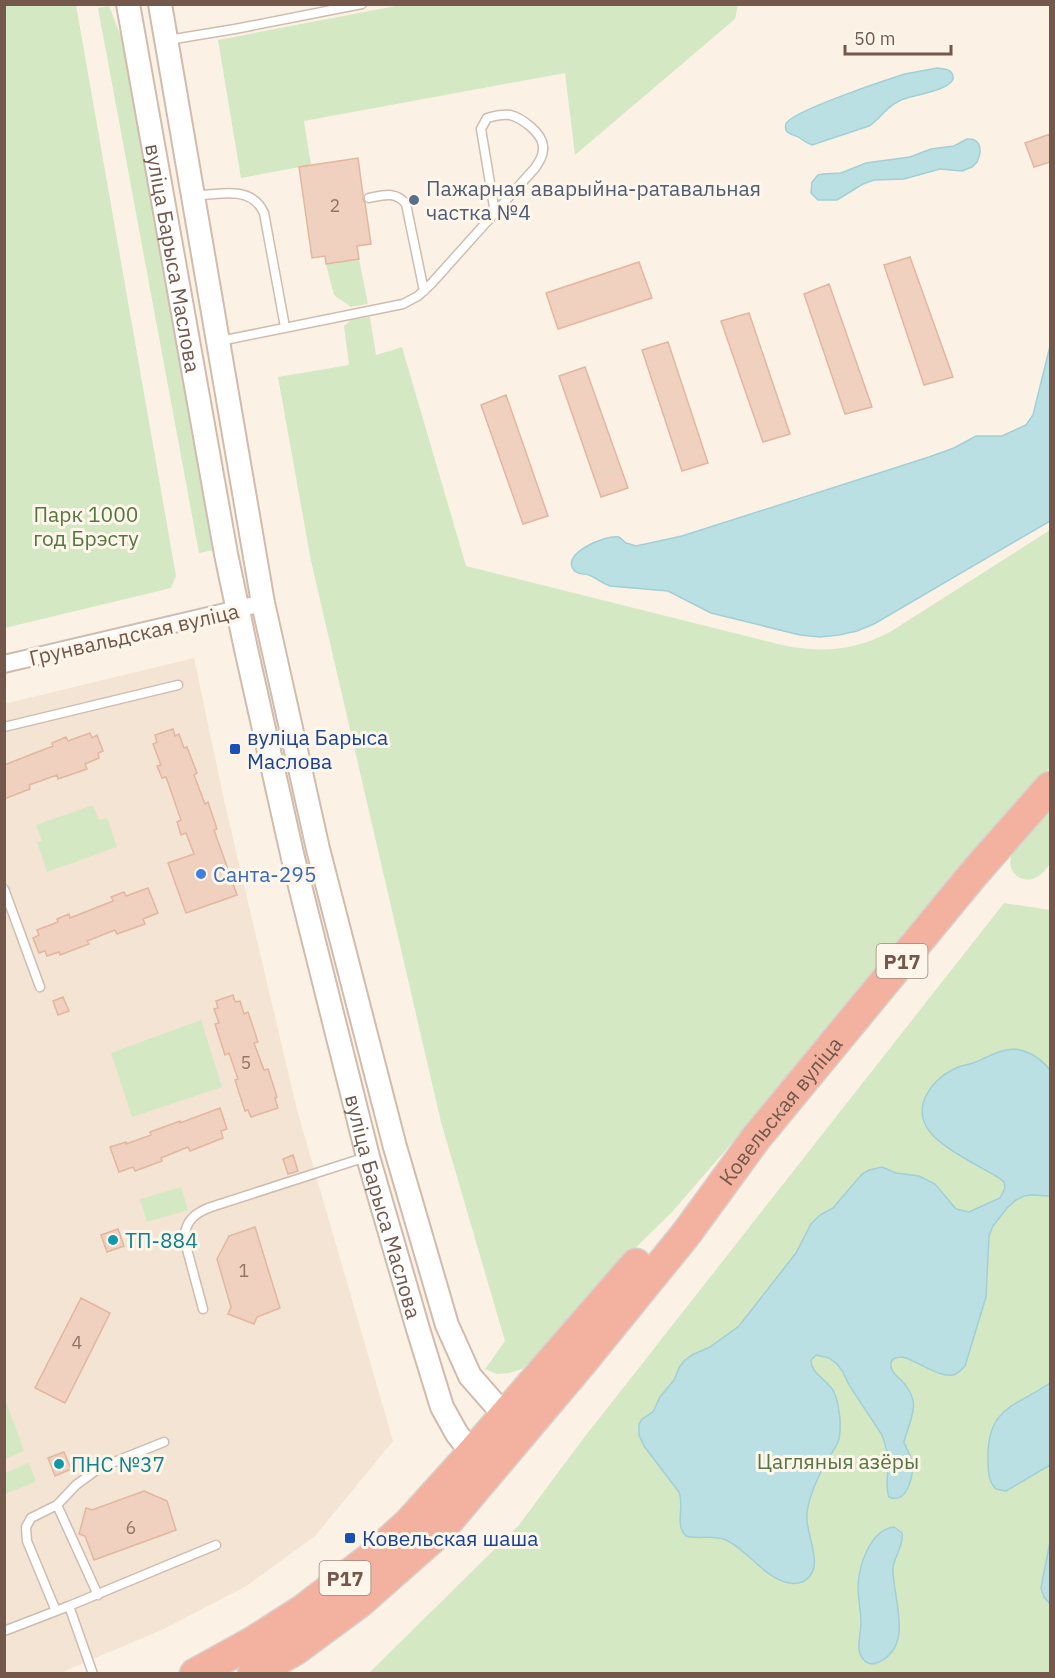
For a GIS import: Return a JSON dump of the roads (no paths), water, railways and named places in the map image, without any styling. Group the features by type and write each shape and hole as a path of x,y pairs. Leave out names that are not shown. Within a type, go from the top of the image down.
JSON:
{"highway":[{"name":"Ковельская вуліца","path":"498,1443 641,1258 756,1138 976,871 1050,787"},
{"name":"Р17","path":"195,1674 253,1642 303,1610 369,1559 498,1443"},
{"name":"Р17","path":"253,1674 295,1650 360,1602 437,1534 498,1443"}],"main road":[{"name":"вуліца Барыса Маслова","path":"128,4 237,609 293,858 368,1157 442,1407 457,1434 498,1443"},
{"name":"вуліца Барыса Маслова","path":"160,4 264,603 318,849 395,1147 437,1292 447,1325 498,1443"}],"street":[{"name":"Грунвальдская вуліца","path":"4,664 264,603"}],"lane":[{"path":"166,40 362,4"},
{"path":"218,341 403,304 424,291 495,213 535,168 543,153 541,140 536,133 519,119 508,115 487,118 481,129 495,213"},
{"path":"193,196 236,193 249,196 258,203 265,219 285,327"},
{"path":"369,198 391,195 400,197 406,204 424,291"},
{"path":"4,727 178,686"},
{"path":"4,889 40,987"},
{"path":"203,1309 184,1238 185,1229 194,1215 218,1204 368,1157"},
{"path":"56,1611 27,1541 26,1532 31,1518 57,1505 76,1485 99,1468 164,1442"},
{"path":"57,1505 98,1595"},
{"path":"4,1631 98,1595 216,1545"},
{"path":"69,1606 93,1674"}],"water":[{"path":"937,68 951,72 953,78 951,82 937,90 899,101 890,106 869,126 812,145 790,134 785,128 791,119 821,104 905,74"},
{"path":"967,139 978,143 980,154 972,167 962,171 940,169 904,179 874,180 837,200 818,200 811,193 812,182 818,175 841,173 866,163 910,157 931,149 954,146"},
{"path":"1050,346 1050,521 874,624 839,635 820,637 800,635 711,613 668,591 610,586 589,575 576,572 572,565 578,553 604,539 619,537 626,543 636,546 682,536 929,457 954,448 976,436 1002,436 1026,425 1033,415"},
{"path":"1014,1049 1034,1056 1050,1070 1050,1196 1031,1195 1016,1200 993,1226 989,1236 986,1297 965,1366 956,1374 948,1375 935,1372 903,1357 892,1361 892,1371 908,1389 913,1404 912,1418 904,1442 913,1466 911,1480 905,1493 895,1499 889,1497 888,1458 882,1435 837,1364 829,1358 816,1355 811,1360 811,1365 835,1395 840,1419 840,1436 817,1480 808,1506 807,1520 814,1554 814,1567 810,1575 799,1583 779,1580 726,1540 716,1537 686,1536 682,1531 680,1521 679,1492 644,1446 639,1435 639,1424 642,1419 653,1412 660,1397 674,1380 684,1361 710,1347 739,1326 796,1253 811,1224 820,1215 833,1208 862,1174 882,1167 896,1173 919,1176 935,1184 956,1209 969,1212 1000,1198 1005,1188 1004,1182 952,1151 936,1138 930,1132 922,1114 926,1096 945,1074 999,1052"},
{"path":"1050,1383 1050,1465 1006,1491 996,1489 990,1479 988,1467 992,1429 1005,1410"},
{"path":"894,1527 902,1533 893,1568 899,1632 890,1654 875,1664 870,1664 863,1659 859,1651 861,1623 859,1578 872,1541 878,1535"},
{"path":"1050,1542 1050,1604 1041,1588"}],"place":[{"name":"Пажарная аварыйна-ратавальная частка №4","path":"414,200"},
{"name":"вуліца Барыса Маслова","path":"235,749"},
{"name":"Санта-295","path":"201,874"},
{"name":"ТП-884","path":"113,1240"},
{"name":"ПНС №37","path":"59,1464"},
{"name":"Ковельская шаша","path":"350,1538"}],"park label":[{"name":"Парк 1000 год Брэсту","path":"86,526"},
{"name":"Цагляныя азёры","path":"838,1461"}]}
